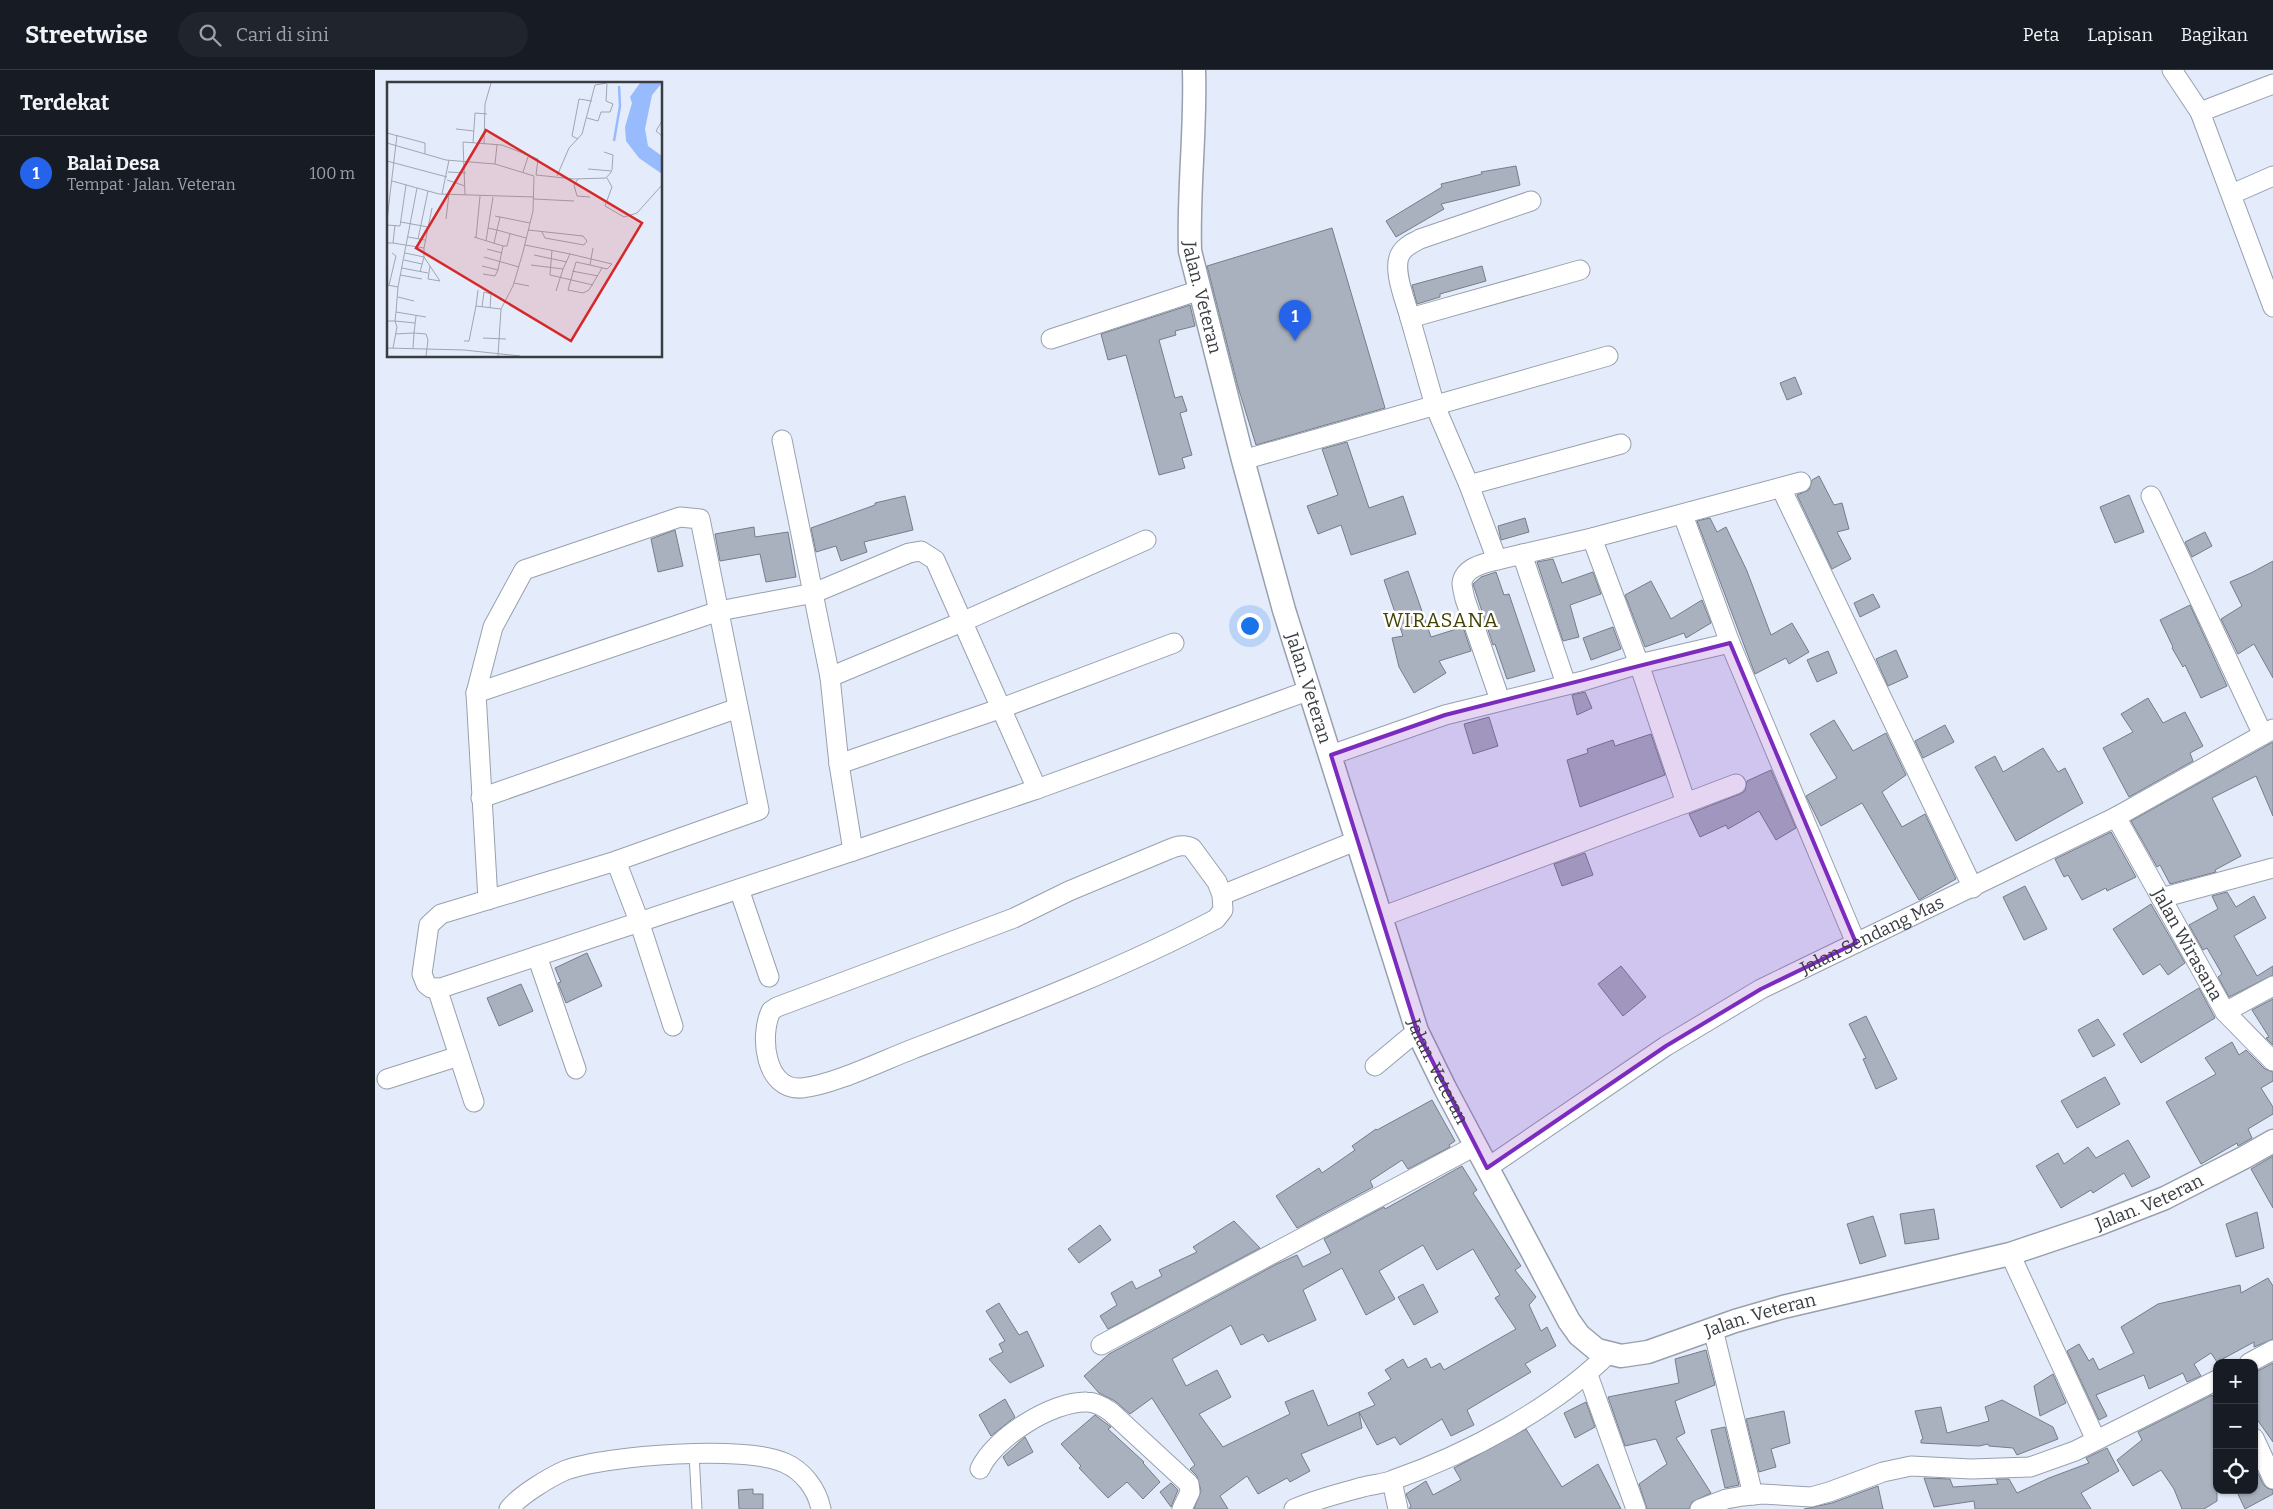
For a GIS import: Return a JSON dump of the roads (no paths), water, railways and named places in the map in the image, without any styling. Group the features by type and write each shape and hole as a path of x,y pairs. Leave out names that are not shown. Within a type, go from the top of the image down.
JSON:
{"street":[{"name":"Jalan. Veteran","path":"1194,70 1194,135 1189,223 1190,251 1243,460 1284,610 1417,1030 1475,1146 1569,1321 1586,1343 1597,1350 1621,1356 1648,1352 1783,1307 2010,1254 2096,1225 2165,1198 2273,1141"},
{"path":"2172,70 2200,112 2273,307"},
{"path":"2200,112 2273,84"},
{"path":"2232,194 2273,176"},
{"path":"1497,560 1469,485 1435,406 1396,266 1401,252 1406,246 1420,239 1531,201"},
{"path":"1410,318 1580,270"},
{"path":"1051,339 1200,290"},
{"path":"1243,460 1608,356"},
{"path":"782,440 831,676 839,764 853,851"},
{"path":"1469,485 1621,444"},
{"path":"1500,700 1465,599 1462,583 1467,572 1479,565 1497,560 1592,538 1801,482"},
{"path":"1781,488 1973,888"},
{"path":"2151,496 2268,732"},
{"path":"1683,514 1730,643 1856,943"},
{"path":"488,900 476,694 493,628 524,570 680,517 700,519 759,810 616,861 488,900 441,914 429,925 423,974 426,984 431,988 441,988 1037,789 1310,690"},
{"path":"1592,538 1639,664 1686,802"},
{"path":"831,676 962,622 1145,540"},
{"path":"476,694 719,611 814,593 909,553 921,550 935,560 1037,789"},
{"path":"1522,554 1566,684"},
{"path":"839,764 1002,708 1174,643"},
{"path":"1331,755 1445,715 1639,664 1730,643"},
{"path":"481,798 738,708"},
{"name":"Jalan Sendang Mas","path":"1487,1168 1666,1046 1761,989 1973,888 2116,817 2268,732"},
{"path":"1381,917 1736,784"},
{"name":"Jalan Wirasana","path":"2116,817 2225,1012 2273,1061"},
{"path":"1222,895 1358,840"},
{"path":"1187,845 1192,848 1217,882 1222,895 1223,910 1220,915 1193,931 1117,966 1003,1014 835,1079 803,1088 789,1086 779,1080 768,1062 765,1030 771,1011 777,1007 1014,918 1069,891 1165,850 1187,845"},
{"path":"616,861 639,921 673,1026"},
{"path":"2161,898 2273,868"},
{"path":"739,889 769,977"},
{"path":"537,956 576,1069"},
{"path":"2225,1012 2273,986"},
{"path":"437,988 474,1102"},
{"path":"1375,1066 1417,1030"},
{"path":"387,1079 459,1056"},
{"path":"1101,1345 1475,1146"},
{"path":"2010,1254 2096,1440"},
{"path":"1713,1329 1753,1495"},
{"path":"2256,1359 2273,1350"},
{"path":"1294,1509 1364,1486 1391,1481 1455,1455 1556,1399 1588,1375 1609,1353"},
{"path":"1588,1375 1637,1509"},
{"path":"1700,1509 1726,1499 1753,1495 1811,1496 1848,1486 1883,1472 1911,1466 2030,1467 2075,1451 2213,1382"},
{"path":"980,1469 992,1449 1034,1419 1065,1405 1087,1402 1101,1405 1132,1429 1189,1484 1190,1492 1182,1509"},
{"path":"2258,1447 2273,1479"},
{"path":"509,1509 542,1483 566,1470 613,1459 694,1454 744,1454 769,1457 786,1463 800,1472 811,1485 819,1500 821,1509"},
{"path":"1391,1481 1398,1509"}],"lane":[{"path":"694,1454 697,1509"}],"place":[{"name":"Balai Desa","path":"1295,341"}],"district":[{"name":"WIRASANA","path":"1441,620"}]}
